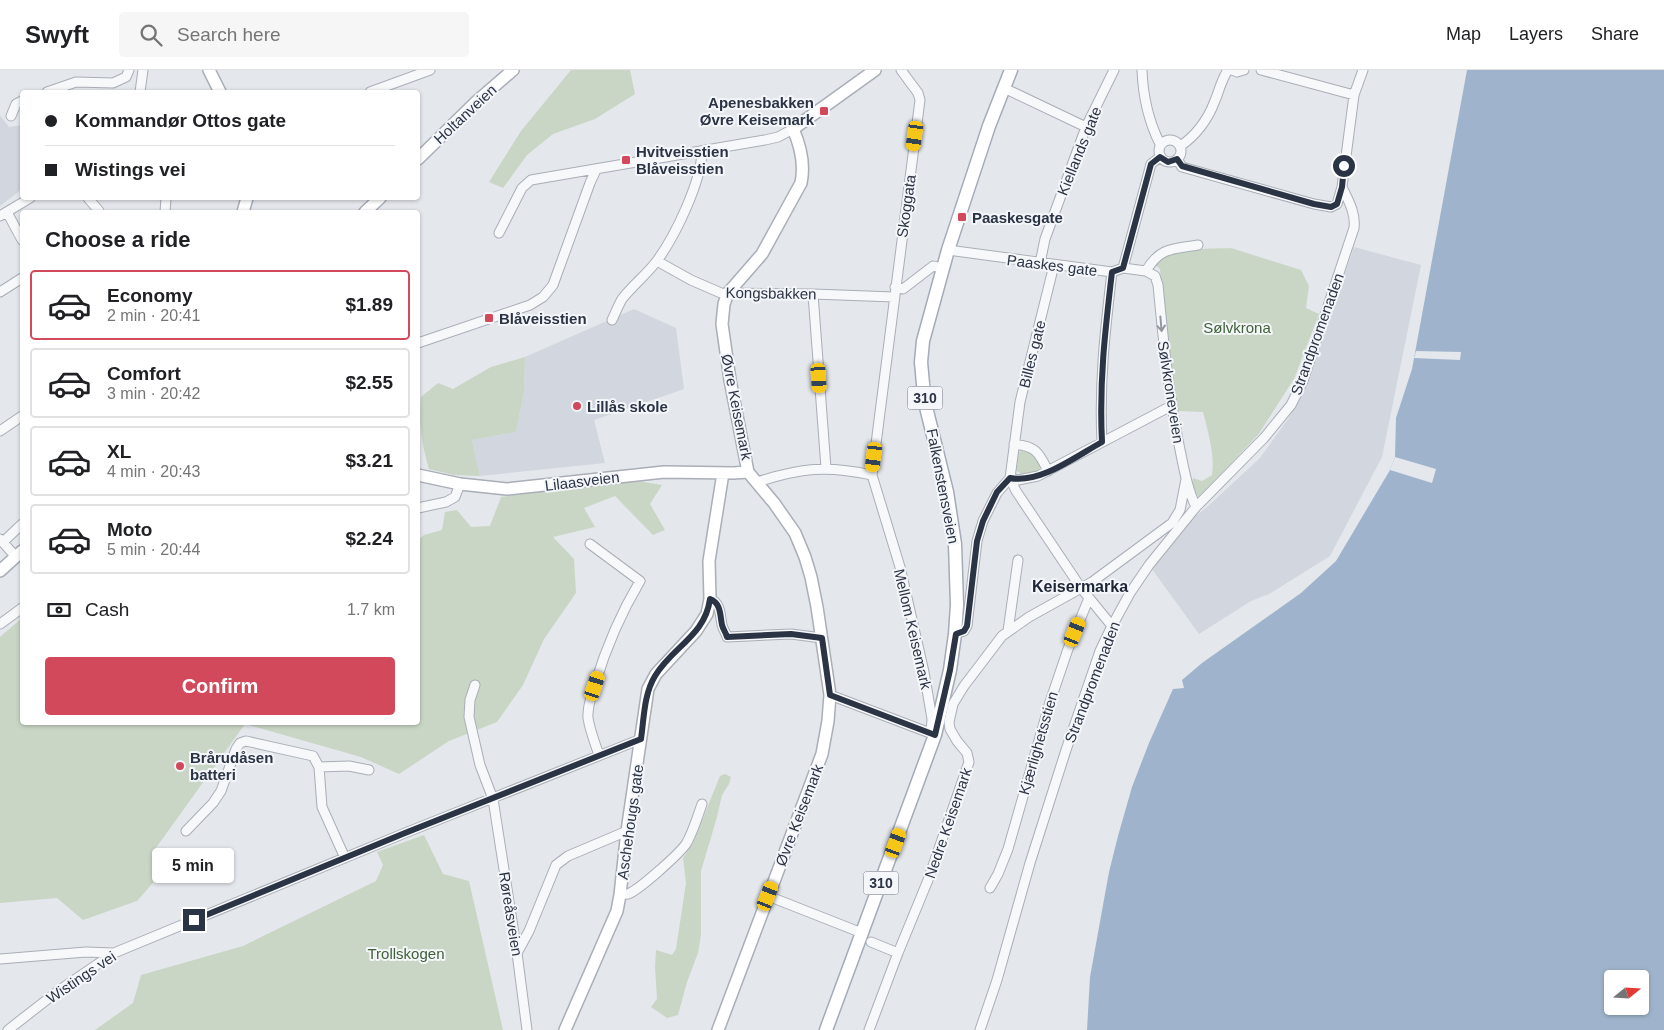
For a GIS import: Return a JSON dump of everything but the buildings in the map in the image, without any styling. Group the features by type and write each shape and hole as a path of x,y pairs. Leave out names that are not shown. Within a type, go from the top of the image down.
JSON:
{"main road":[{"path":"209,70 219,90"},
{"name":"Holtanveien","path":"420,157 476,102 513,70"},
{"path":"728,293 762,254 801,183 803,173 802,151 793,129 875,70"},
{"name":"Falkenstensveien","path":"933,734 950,670 956,634 957,598 955,544 947,492 922,384 922,341 942,268 1011,70"},
{"path":"367,210 378,200"},
{"name":"Øvre Keisemark","path":"718,1030 822,754 828,721 830,695 811,577 800,543 787,521 748,472 731,385 723,331 724,304 728,293"},
{"name":"Lilaasveien","path":"420,475 496,489 520,489 664,472 748,472"},
{"name":"Aschehougs gate","path":"566,1030 617,911 646,699 651,683 661,668 696,632 709,608 709,561 723,473"},
{"path":"0,571 19,554"},
{"name":"Mellom Keisemark","path":"826,1030 867,938 933,734"}],"street":[{"path":"52,90 76,82 112,83 126,77 128,70"},
{"path":"140,90 143,70"},
{"path":"375,90 414,73 430,70"},
{"name":"Skoggata","path":"872,475 920,100 918,93 902,70"},
{"name":"Kiellands gate","path":"1040,263 1045,239 1086,127 1114,70"},
{"path":"1142,70 1143,92 1147,111 1152,128 1160,144"},
{"path":"1180,146 1188,141 1203,124 1214,105 1224,76 1230,70 1237,72 1244,70"},
{"path":"1261,70 1354,96"},
{"path":"1177,159 1182,166 1314,204 1331,207 1337,204 1342,187 1354,96 1363,70"},
{"path":"1004,88 1086,127"},
{"path":"10,116 16,104 20,102"},
{"path":"499,233 522,188 531,180 702,152 772,138 793,129"},
{"path":"1169,139 1175,141 1180,146 1181,153 1177,159 1168,162 1160,157 1158,150 1160,144 1169,139"},
{"path":"612,320 622,300 656,261 674,234 688,203 701,165 702,152"},
{"path":"1123,268 1151,164 1160,157"},
{"path":"420,342 518,310 543,297 553,285 596,170"},
{"name":"Strandpromenaden","path":"980,1030 1066,750 1100,651 1112,626 1130,593 1148,566 1196,507 1264,438 1291,405 1303,380 1355,221 1352,208 1342,187"},
{"path":"20,237 4,214 27,200"},
{"path":"90,200 98,210"},
{"path":"1150,274 1153,258 1162,252 1198,245"},
{"name":"Paaskes gate","path":"948,250 1112,272 1123,268 1150,274"},
{"name":"Kongsbakken","path":"656,261 714,291 894,298"},
{"name":"Billes gate","path":"1010,478 1020,402 1054,265"},
{"path":"895,287 903,289 933,266 942,268"},
{"path":"1102,442 1100,401 1103,344 1112,272"},
{"name":"Sølvkroneveien","path":"1150,274 1158,285 1164,357 1171,406 1186,479 1190,495 1196,507"},
{"path":"0,292 20,279"},
{"path":"813,294 826,468"},
{"path":"1010,478 1026,479 1048,472 1171,406"},
{"path":"0,431 20,417"},
{"path":"1014,444 1033,448 1039,454 1048,472"},
{"path":"757,482 807,469 846,469 872,475"},
{"name":"Mellom Keisemark","path":"872,475 900,567 924,672 933,734"},
{"path":"956,634 964,631 967,626 977,541 983,521 997,492 1010,478"},
{"path":"1010,478 1036,522 1081,588 1112,626"},
{"name":"Nedre Keisemark","path":"869,1030 928,880 969,762 967,753 957,742 950,729 949,722 953,704 964,686 1002,636 1008,631 1081,588 1146,544 1172,523 1180,510 1186,479"},
{"path":"420,508 446,502 455,497 460,484"},
{"path":"19,554 2,540 20,526"},
{"path":"590,544 640,581 627,603 602,663 588,707 590,727 599,755"},
{"path":"1008,631 1018,560"},
{"name":"Kjærlighetsstien","path":"990,888 1008,849 1050,702 1068,649 1089,598"},
{"path":"710,599 714,600 718,605 727,637 791,634 822,638"},
{"path":"0,624 20,609"},
{"path":"475,685 470,700 469,717 480,765 493,799"},
{"path":"830,695 933,734"},
{"name":"Wistings vei","path":"8,1030 58,991 114,953 641,739"},
{"path":"186,831 213,803 221,791 229,766 240,744 246,741 312,756 319,767 322,808 345,858"},
{"path":"319,767 349,766 369,770"},
{"name":"Røreåsveien","path":"493,799 527,1030"},
{"name":"Aschehougs gate","path":"620,895 628,894 635,890 684,846 691,834 702,804"},
{"path":"517,953 529,931 556,865 568,856 627,831"},
{"path":"768,896 898,953"},
{"path":"0,960 86,952 114,953"}],"shaded area":[{"path":"0,115 9,127 20,125 20,191 0,206"},
{"path":"1354,247 1421,265 1382,457 1330,556 1269,594 1251,601 1199,634 1149,565 1177,531 1206,508 1260,458 1288,419 1308,384"},
{"name":"Lillås skole","path":"634,309 676,328 684,389 594,420 605,463 480,476 472,440 516,432 524,392 525,357"}],"green space":[{"path":"571,70 630,70 635,94 595,119 553,134 527,155 503,188 489,182 521,131"},
{"name":"Sølvkrona","path":"1231,248 1301,270 1309,286 1306,308 1319,314 1294,379 1258,435 1199,497 1192,483 1193,478 1202,481 1212,475 1213,460 1210,444 1203,412 1178,411 1166,338 1160,269 1154,263 1161,258 1180,251"},
{"path":"525,357 524,392 516,432 472,440 480,476 454,475 429,469 421,433 421,397 438,383 453,389 491,367"},
{"path":"1024,449 1030,449 1041,465 1034,473 1026,475 1016,470 1018,454"},
{"path":"631,480 662,485 650,504 665,530 653,535 615,496 584,508 595,527 553,537 574,559 576,593 544,639 523,685 497,722 449,741 399,774 361,757 249,725 420,725 420,538 424,535 442,530 445,512 457,510 471,527 490,526 501,497"},
{"path":"20,620 20,725 244,725 153,852 158,877 137,901 83,920 57,898 0,903 0,637"},
{"path":"725,774 731,777 722,795 701,871 701,935 698,953 687,982 678,1015 667,1018 651,1007 657,999 656,950 672,955 676,949 686,883 683,858 693,843 720,776"},
{"name":"Trollskogen","path":"424,835 443,874 469,881 503,1030 95,1030 133,1003 141,975 243,946 376,881 383,865 377,852"}],"water":[{"path":"1467,70 1664,70 1664,1030 1087,1030 1090,977 1109,872 1118,836 1132,787 1173,689 1184,688 1182,680 1202,663 1301,593 1336,561 1390,470 1395,457 1396,418 1412,369"}],"pier":[{"path":"1416,351 1461,352 1460,360 1414,358"},
{"path":"1395,457 1436,469 1432,483 1390,470"}],"place":[{"name":"Apenesbakken Øvre Keisemark","path":"824,111"},
{"name":"Hvitveisstien Blåveisstien","path":"626,160"},
{"name":"Paaskesgate","path":"962,217"},
{"name":"Blåveisstien","path":"489,318"},
{"name":"Lillås skole","path":"577,406"},
{"name":"Brårudåsen batteri","path":"180,766"}],"district":[{"name":"Keisermarka","path":"1080,586"}],"route":[{"path":"194,920 641,739 648,689 656,674 666,662 696,632 707,614 710,599 714,600 718,605 727,637 791,634 822,638 830,695 935,735 956,634 964,631 967,626 977,541 983,521 997,492 1010,478 1018,480 1038,476 1102,442 1100,401 1103,344 1112,272 1123,268 1151,164 1160,157 1168,162 1177,159 1182,166 1314,204 1331,207 1337,204 1342,187 1344,166"}]}
